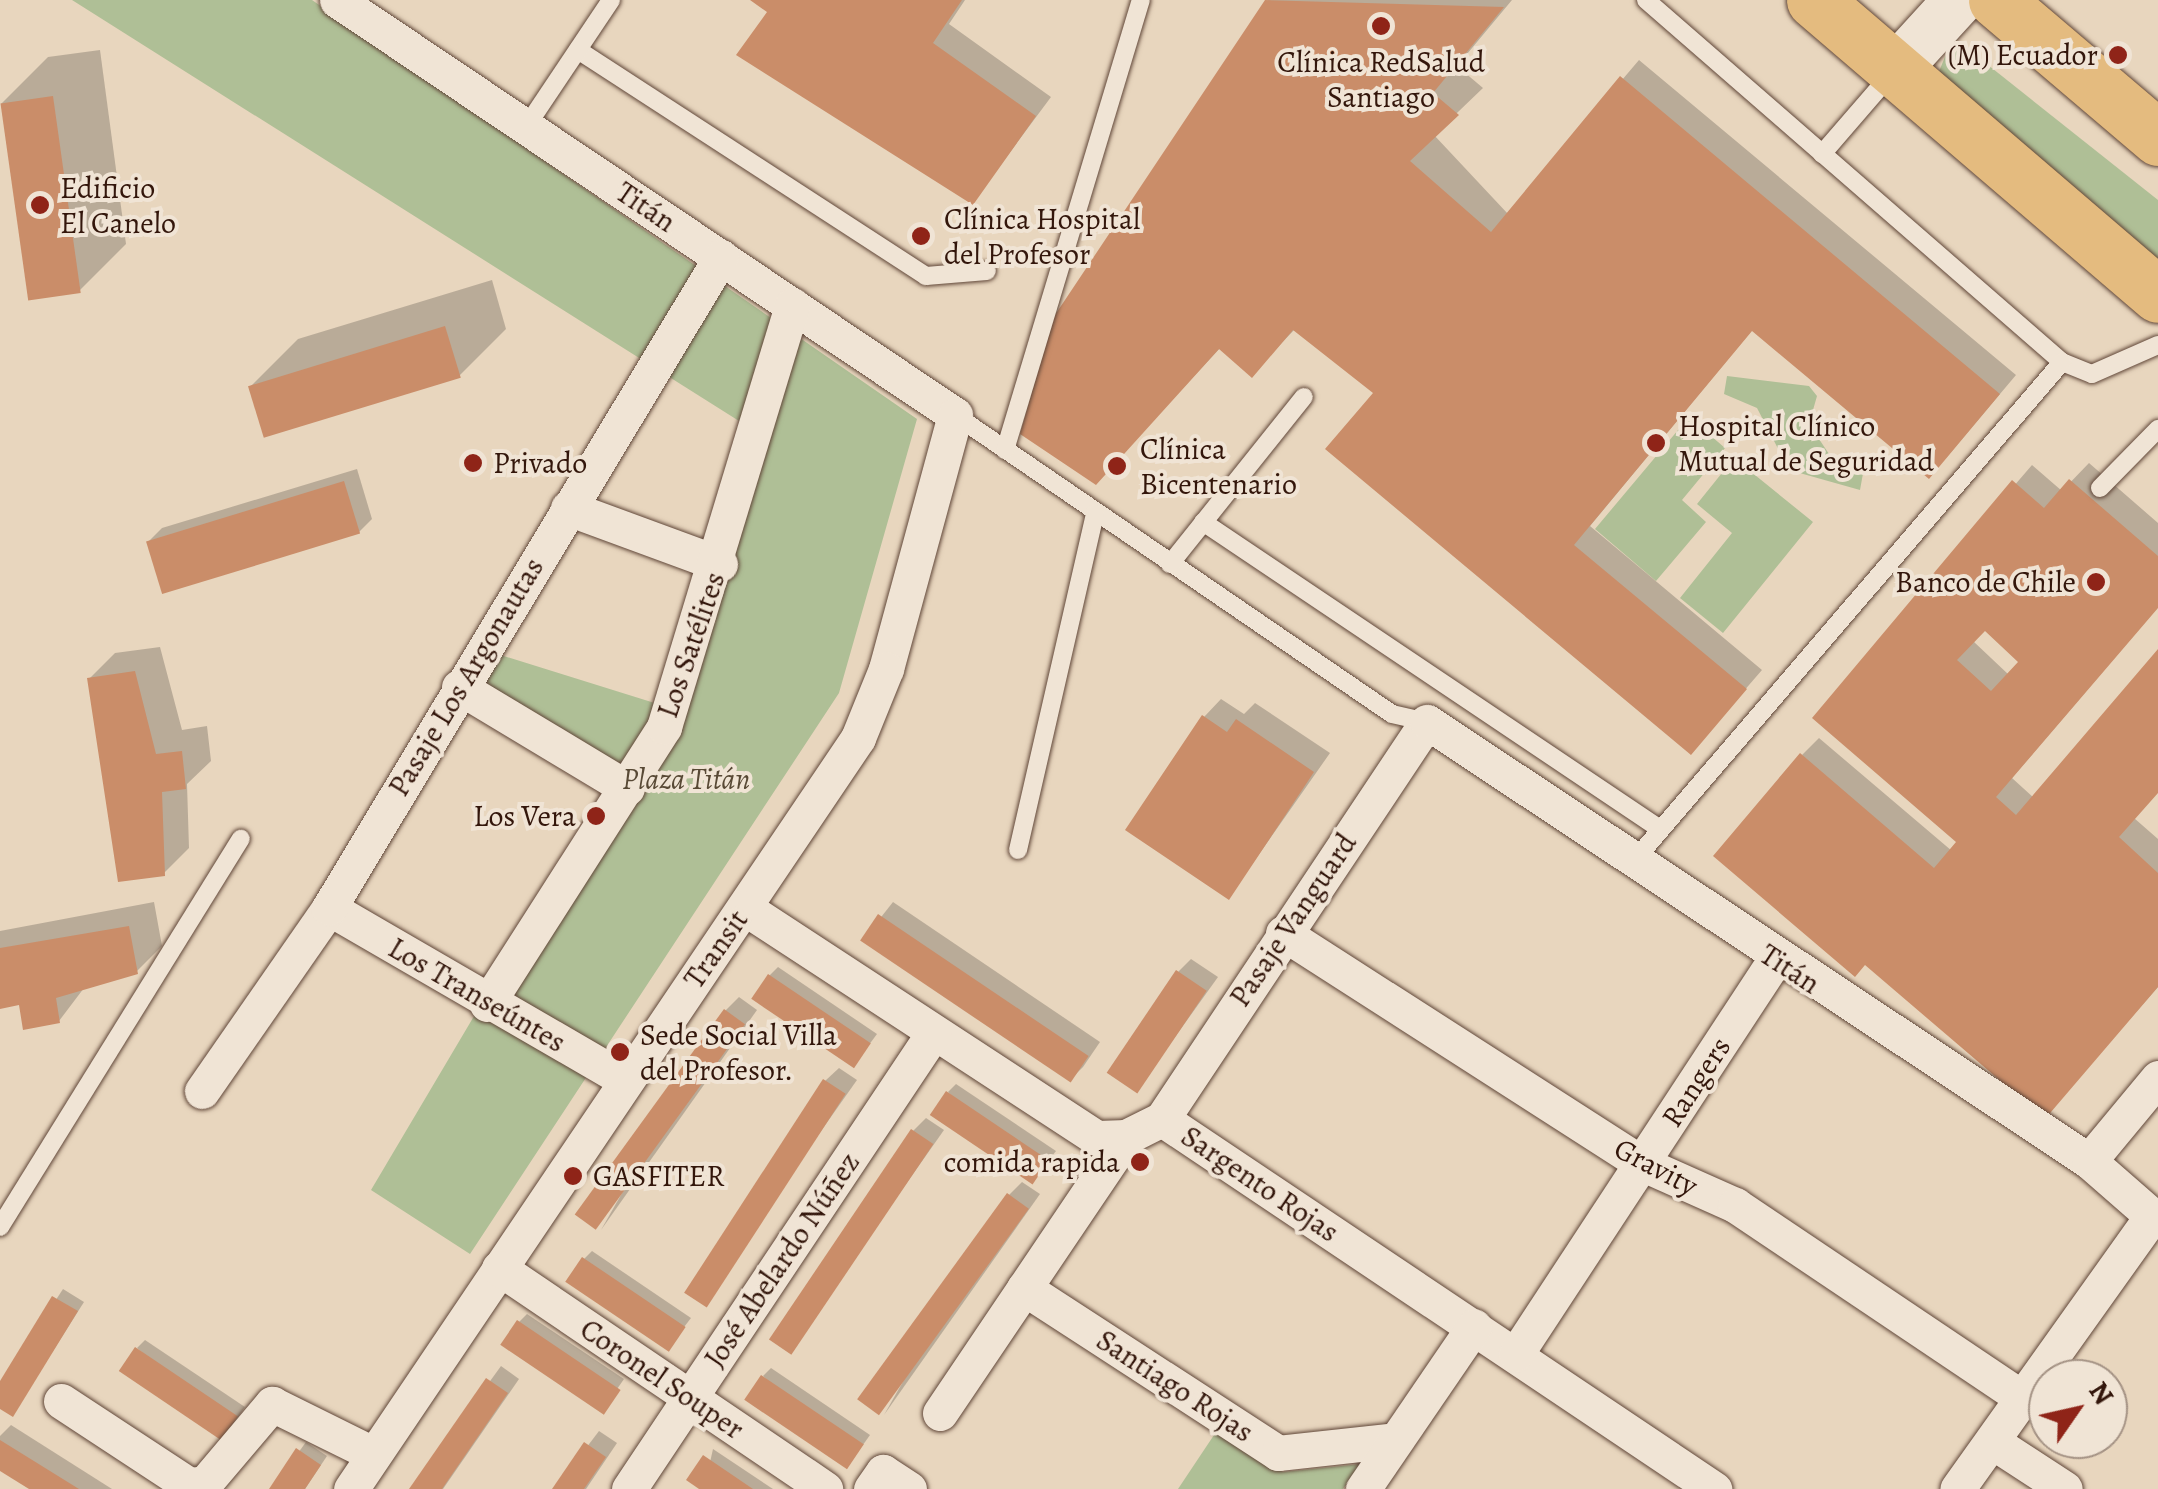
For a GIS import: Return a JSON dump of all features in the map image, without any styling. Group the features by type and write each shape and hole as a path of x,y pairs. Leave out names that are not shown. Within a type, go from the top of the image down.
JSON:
{"main road":[{"path":"1814,0 2158,295"},
{"path":"1895,70 1959,0"},
{"path":"1996,0 2158,138"}],"street":[{"name":"Titán","path":"337,0 955,416"},
{"name":"Pasaje Los Argonautas","path":"202,1091 329,908 721,257"},
{"name":"Los Satélites","path":"487,1004 664,727 720,564 792,306"},
{"name":"Transit","path":"351,1489 745,908 873,706 955,416"},
{"path":"568,508 720,564"},
{"path":"459,687 627,788"},
{"name":"Titán","path":"1427,722 1775,960 2088,1160 2155,1217"},
{"name":"Pasaje Vanguard","path":"1162,1119 1427,722"},
{"name":"Los Transeúntes","path":"329,908 487,1004 626,1080"},
{"path":"745,908 1098,1138 1126,1137"},
{"name":"Gravity","path":"1283,933 1643,1164 1735,1204 2027,1401"},
{"name":"Rangers","path":"1516,1354 1775,960"},
{"name":"José Abelardo Núñez","path":"629,1489 934,1032"},
{"path":"2088,1160 2158,1078"},
{"name":"Sargento Rojas","path":"1126,1137 1162,1119 1714,1489"},
{"path":"940,1413 1126,1137"},
{"path":"1957,1489 1996,1444 2155,1217"},
{"name":"Coronel Souper","path":"499,1268 825,1489"},
{"name":"Santiago Rojas","path":"1024,1288 1278,1453 1395,1440"},
{"path":"1362,1489 1474,1326"},
{"path":"61,1401 189,1485 206,1483 272,1404 373,1454"},
{"path":"1996,1444 2064,1489"}],"lane":[{"path":"526,128 611,0"},
{"path":"1005,450 1141,0"},
{"path":"1646,0 2062,362 2092,374 2158,345"},
{"path":"578,50 926,276 987,271"},
{"path":"1822,154 1895,70"},
{"path":"1632,862 2062,362"},
{"path":"1170,564 1304,397"},
{"path":"955,416 1392,714 1427,722"},
{"path":"2100,488 2158,429"},
{"path":"1018,850 1095,514"},
{"path":"1203,522 1660,829"},
{"path":"0,1227 240,839"}],"green space":[{"name":"Plaza Titán","path":"72,0 312,0 917,419 839,693 470,1254 371,1190 608,790 460,703 491,652 661,705 766,438"},
{"path":"1949,47 1973,53 2158,200 2158,274 1938,74"},
{"path":"1727,376 1809,386 1817,396 1809,424 1833,460 1864,468 1860,490 1789,470 1757,408 1724,394"},
{"path":"1689,417 1725,448 1682,500 1706,522 1656,581 1595,529"},
{"path":"1734,458 1813,522 1723,633 1680,598 1732,533 1697,504"},
{"path":"1218,1429 1283,1472 1361,1464 1343,1489 1178,1489"}],"building":[{"path":"750,0 962,0 933,43 1036,116 973,205 736,55 767,12"},
{"path":"1265,0 1504,7 1433,93 1459,115 1410,161 1491,232 1620,76 2000,394 1929,479 1752,331 1574,545 1747,689 1691,755 1325,449 1373,393 1293,330 1252,378 1219,349 1096,485 1020,434 1053,318"},
{"name":"Edificio El Canelo","path":"53,96 81,293 28,300 1,103"},
{"path":"445,326 461,378 264,438 248,386"},
{"path":"2069,479 2158,556 2158,608 1996,797 2016,815 2158,649 2158,793 2119,837 2158,873 2158,987 2045,1119 1865,965 1855,977 1713,856 1800,753 1934,868 1956,842 1812,718 2012,480 2044,508","holes":["1985,631 2018,662 1991,691 1957,660"]},
{"path":"344,481 360,534 162,594 146,542"},
{"path":"135,671 156,754 182,751 186,789 162,792 165,876 118,882 87,678"},
{"path":"1202,715 1227,732 1236,719 1314,772 1229,900 1125,830"},
{"path":"878,914 1089,1056 1071,1083 860,941"},
{"path":"129,926 138,974 56,998 60,1023 23,1030 19,1005 0,1009 0,948"},
{"path":"1176,970 1207,991 1137,1093 1107,1073"},
{"path":"768,974 871,1043 854,1068 751,999"},
{"path":"724,1009 745,1024 596,1230 575,1214"},
{"path":"823,1079 846,1094 707,1308 684,1293"},
{"path":"946,1091 1049,1160 1033,1184 930,1115"},
{"path":"911,1129 933,1144 791,1355 769,1340"},
{"path":"1007,1193 1029,1209 879,1415 857,1399"},
{"path":"582,1257 686,1327 669,1352 565,1282"},
{"path":"52,1296 78,1311 13,1417 0,1409 0,1381"},
{"path":"517,1320 621,1390 604,1415 500,1345"},
{"path":"135,1347 238,1416 222,1440 119,1371"},
{"path":"761,1375 864,1444 847,1469 744,1400"},
{"path":"486,1378 508,1393 442,1489 409,1489"},
{"path":"0,1440 79,1489 29,1489 0,1471"},
{"path":"584,1442 606,1457 584,1489 552,1489"},
{"path":"296,1448 321,1465 305,1489 269,1489"},
{"path":"703,1455 753,1489 699,1489 686,1480"}],"place":[{"name":"Clínica RedSalud Santiago","path":"1381,26"},
{"name":"(M) Ecuador","path":"2118,55"},
{"name":"Edificio El Canelo","path":"40,205"},
{"name":"Clínica Hospital del Profesor","path":"921,236"},
{"name":"Hospital Clínico Mutual de Seguridad","path":"1656,443"},
{"name":"Privado","path":"473,463"},
{"name":"Clínica Bicentenario","path":"1117,466"},
{"name":"Banco de Chile","path":"2096,582"},
{"name":"Los Vera","path":"596,816"},
{"name":"Sede Social Villa del Profesor.","path":"620,1052"},
{"name":"comida rapida","path":"1140,1162"},
{"name":"GASFITER","path":"573,1176"}]}
